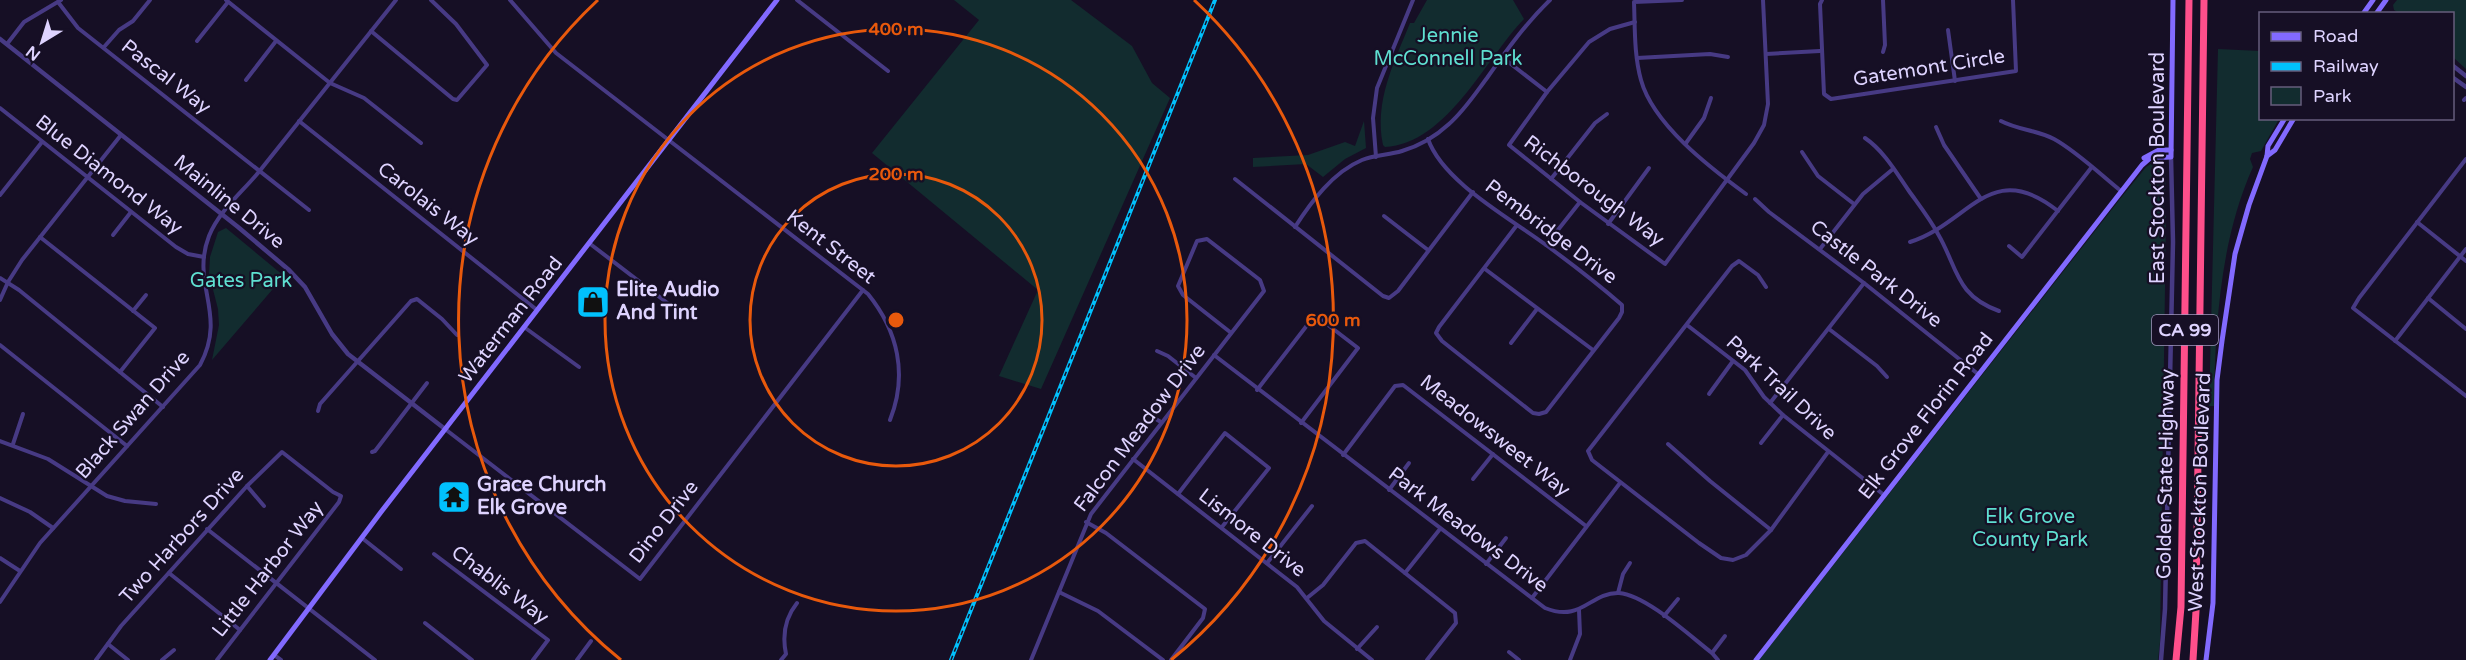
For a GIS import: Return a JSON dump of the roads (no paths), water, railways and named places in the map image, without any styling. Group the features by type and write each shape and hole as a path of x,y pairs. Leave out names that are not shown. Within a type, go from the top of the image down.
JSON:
{"highway":[{"name":"Golden State Highway","path":"2176,660 2181,584 2188,0"},
{"name":"Golden State Highway","path":"2193,660 2196,610 2204,0"}],"main road":[{"name":"Waterman Road","path":"272,657 777,0"},
{"name":"East Stockton Boulevard","path":"2171,157 2173,0"},
{"path":"2378,11 2386,0"},
{"name":"West Stockton Boulevard","path":"2206,660 2214,571 2217,380 2235,254 2249,205 2267,156 2268,146 2284,120"},
{"path":"2267,156 2275,150 2291,121"},
{"name":"Elk Grove Florin Road","path":"1756,660 2144,158 2154,152 2171,150"},
{"name":"Elk Grove Florin Road","path":"2121,190 2150,158 2171,157"}],"street":[{"path":"104,46 119,30 133,21 150,0"},
{"name":"Black Swan Drive","path":"0,602 33,551 200,364 209,345 212,314 204,276 204,257 209,238 222,214 261,170 396,0"},
{"path":"371,31 457,100 487,65 456,24 431,0"},
{"name":"Kent Street","path":"510,0 556,53 863,290 884,317 897,352 900,375 897,398 890,420"},
{"path":"797,0 888,71"},
{"path":"1376,157 1372,118 1375,97 1413,0"},
{"path":"1295,227 1337,175 1355,163 1402,151 1428,140 1459,115 1502,57 1550,0"},
{"path":"1682,0 1634,2 1637,58 1641,82 1650,104 1664,123 1725,179 1746,194"},
{"path":"1725,179 1754,143 1766,118 1768,104 1763,0"},
{"name":"Gatemont Circle","path":"1822,0 1820,4 1820,51 1824,94 1831,99 2016,71 2013,0"},
{"path":"1882,52 1885,45 1883,0"},
{"path":"7,44 24,22 59,1"},
{"name":"Pascal Way","path":"59,1 78,27 309,210"},
{"path":"197,41 227,1 330,82 364,99 421,143"},
{"name":"Richborough Way","path":"1635,22 1610,29 1594,38 1547,92 1509,145 1608,224 1665,264 1725,179"},
{"path":"1948,30 1955,81"},
{"name":"Mainline Drive","path":"0,39 222,214 298,278 312,297 332,334 357,361 446,429"},
{"path":"246,80 276,41"},
{"path":"1766,54 1820,51"},
{"path":"1637,58 1710,54 1728,57"},
{"path":"1502,57 1547,92"},
{"path":"2454,67 2466,76"},
{"path":"2454,78 2466,87"},
{"path":"1686,143 1704,118 1711,98"},
{"name":"Blue Diamond Way","path":"0,108 181,251 204,257"},
{"path":"1551,179 1592,127 1607,114"},
{"name":"Carolais Way","path":"299,121 537,310"},
{"path":"2001,121 2019,130 2052,138 2121,190"},
{"path":"1936,126 1944,145 1981,198"},
{"path":"0,300 8,282 40,237 121,135"},
{"path":"1865,138 1879,149 1936,230 1955,274 1964,287 1984,304 1999,311"},
{"name":"Pembridge Drive","path":"1428,140 1433,153 1443,167 1622,305 1621,315 1593,350"},
{"path":"0,195 42,142"},
{"path":"1802,152 1818,176 1854,204"},
{"name":"East Stockton Boulevard","path":"2161,660 2165,609 2173,272 2171,157"},
{"path":"2466,159 2358,298 2353,308 2466,396"},
{"path":"1608,224 1649,168"},
{"path":"2009,246 2022,256 2091,168"},
{"path":"1820,249 1854,204 1875,182 1893,169"},
{"path":"1235,179 1383,296 1389,297 1394,296 1398,291 1473,192"},
{"path":"1910,242 1936,230 1981,198 1998,191 2021,190 2038,196 2058,211"},
{"name":"Castle Park Drive","path":"1755,199 1978,374"},
{"path":"1546,245 1580,202"},
{"path":"113,235 131,212"},
{"path":"1384,216 1428,250"},
{"path":"2417,222 2466,261"},
{"path":"1485,269 1593,350 1546,412 1539,414 1533,412 1442,341 1437,333 1439,327 1517,225"},
{"path":"40,237 155,328 120,372"},
{"name":"Falcon Meadow Drive","path":"1031,660 1086,522 1230,332 1264,291 1260,280 1207,239 1197,241 1178,286 1183,295 1230,332"},
{"path":"589,243 670,304"},
{"path":"2395,341 2466,249"},
{"path":"1766,287 1758,275 1739,261 1732,266 1588,451 1592,460 1620,483 1699,543 1726,560 1746,555 1771,530 1828,452"},
{"path":"0,278 163,406"},
{"path":"1770,403 1864,283"},
{"name":"Dino Drive","path":"446,429 640,579 863,290"},
{"path":"133,311 146,295"},
{"path":"2428,298 2466,328"},
{"path":"318,411 320,404 411,301 417,299 457,334"},
{"path":"1511,343 1537,309"},
{"path":"1257,390 1316,315 1358,348 1301,423"},
{"name":"Park Trail Drive","path":"1687,325 1749,374 1770,403 1783,415 1884,495"},
{"path":"524,327 579,367"},
{"path":"1829,329 1878,366 1887,377"},
{"path":"0,345 128,446"},
{"path":"1157,351 1168,356 1196,378"},
{"name":"Park Meadows Drive","path":"1214,355 1532,598 1551,610 1566,613 1579,610"},
{"path":"1709,394 1733,361"},
{"path":"372,452 375,452 427,383"},
{"name":"Meadowsweet Way","path":"1343,455 1395,386 1403,385 1586,525"},
{"path":"13,444 23,414"},
{"path":"1147,414 1161,422"},
{"path":"1761,443 1783,415"},
{"path":"1178,494 1225,434 1269,468 1222,527"},
{"path":"0,441 13,444 54,462 90,487 114,499 156,504"},
{"path":"1668,444 1702,475 1771,530"},
{"name":"Two Harbors Drive","path":"96,660 116,631 207,529 282,452 341,496"},
{"path":"1473,479 1492,454"},
{"name":"Lismore Drive","path":"1133,459 1297,586 1324,621 1372,660"},
{"path":"1389,490 1409,463"},
{"path":"1532,598 1620,483"},
{"path":"247,486 264,506"},
{"name":"Little Harbor Way","path":"217,660 339,502 341,496"},
{"path":"0,498 30,512 53,528"},
{"path":"1267,563 1312,506"},
{"path":"1086,522 1106,533 1205,609 1203,618 1171,660"},
{"path":"207,529 375,660"},
{"path":"1405,573 1440,529"},
{"path":"362,538 401,569"},
{"path":"1486,564 1506,538"},
{"path":"1307,598 1323,585 1356,543 1365,541 1455,613 1456,623 1427,660"},
{"name":"Chablis Way","path":"434,554 548,640 533,660"},
{"path":"0,558 20,571"},
{"path":"1618,593 1623,573 1630,563"},
{"path":"169,573 240,630"},
{"path":"1059,592 1098,611 1163,660"},
{"path":"1570,660 1580,634 1579,610 1603,596 1618,593 1638,597 1718,660"},
{"path":"1664,616 1678,599"},
{"path":"781,660 786,654 785,629 788,616 796,603"},
{"path":"425,623 472,660"},
{"path":"1357,649 1377,627"},
{"path":"1712,653 1725,636"},
{"path":"577,660 591,641"},
{"path":"108,644 128,660"},
{"path":"162,660 174,650"},
{"path":"1509,652 1519,660"},
{"path":"272,657 281,660"}],"railway":[{"path":"951,660 1215,0"}],"place":[{"name":"Elite Audio And Tint","path":"593,302"},
{"name":"Grace Church Elk Grove","path":"454,497"}],"park label":[{"name":"Jennie McConnell Park","path":"1448,48"},
{"name":"Gates Park","path":"241,281"},
{"name":"Elk Grove County Park","path":"2030,528"}]}
